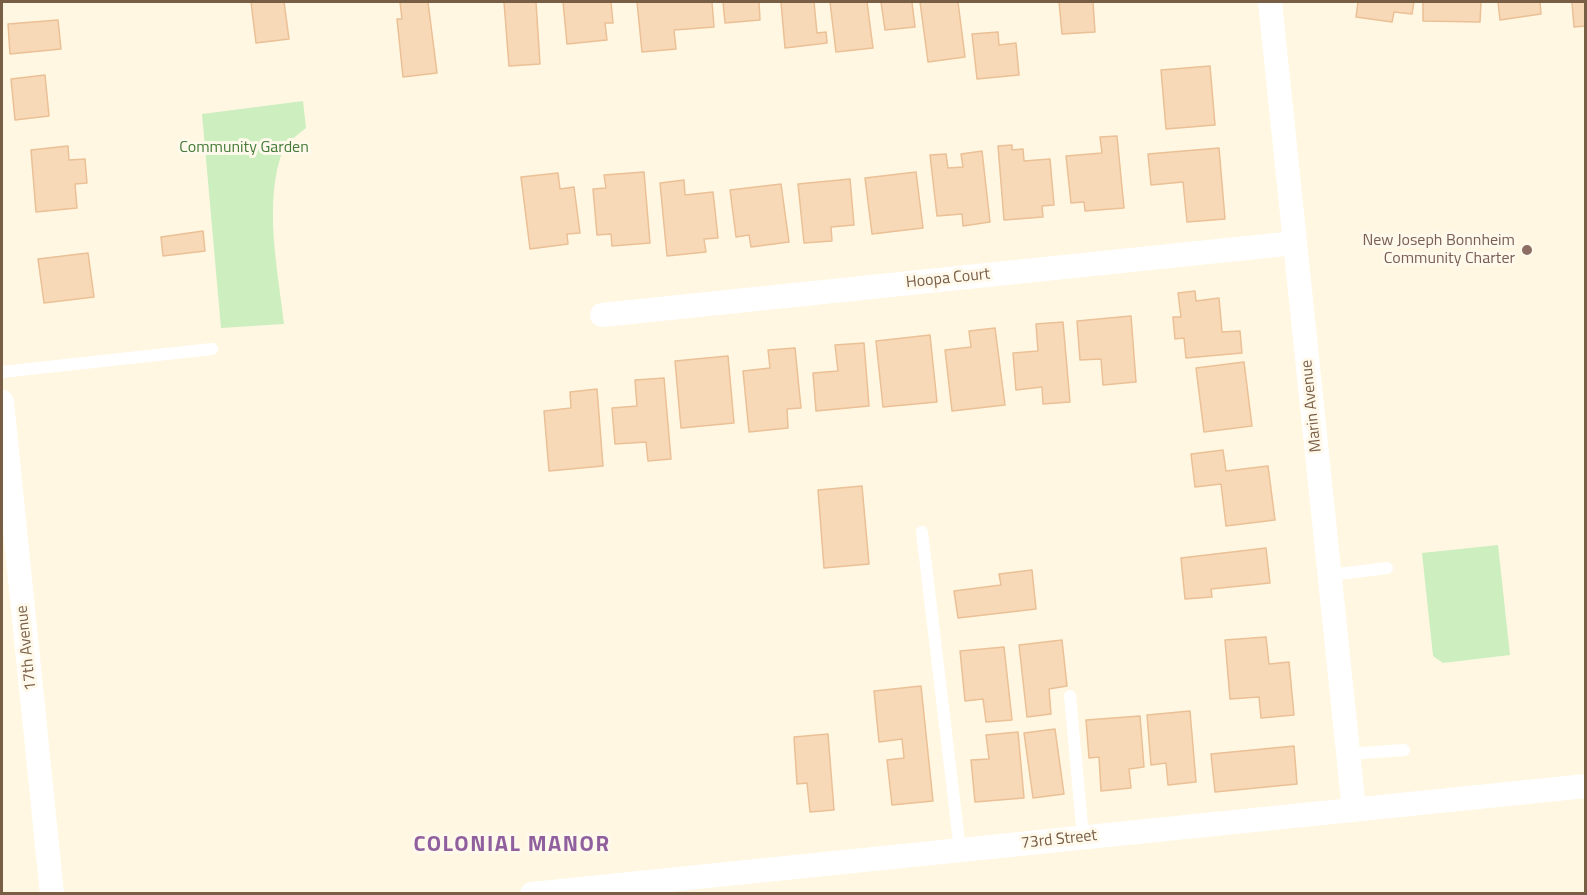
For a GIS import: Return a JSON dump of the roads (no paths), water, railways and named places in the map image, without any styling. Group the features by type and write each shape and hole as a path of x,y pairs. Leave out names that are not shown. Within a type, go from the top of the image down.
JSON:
{"street":[{"name":"Marin Avenue","path":"1270,2 1354,810"},
{"name":"Hoopa Court","path":"602,315 1295,243"},
{"name":"17th Avenue","path":"2,402 52,894"},
{"name":"73rd Street","path":"532,894 664,887 960,850 1586,786"}],"lane":[{"path":"2,372 212,349"},
{"path":"922,532 960,850"},
{"path":"1330,575 1387,568"},
{"path":"1070,696 1083,837"},
{"path":"1348,754 1404,750"}],"place":[{"name":"New Joseph Bonnheim Community Charter","path":"1527,250"}],"district":[{"name":"COLONIAL MANOR","path":"512,846"}],"park label":[{"name":"Community Garden","path":"244,148"}]}
